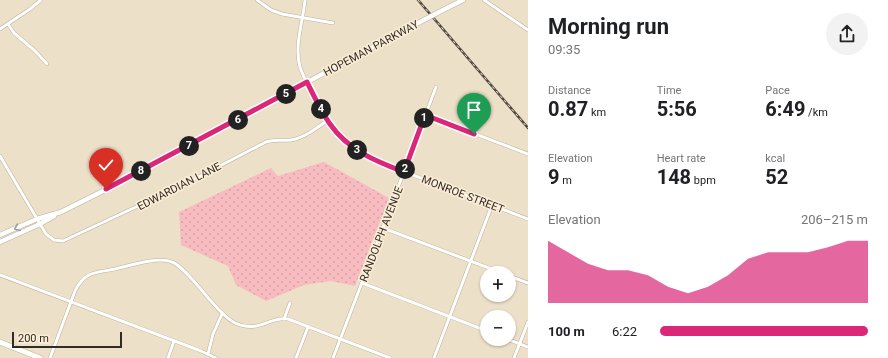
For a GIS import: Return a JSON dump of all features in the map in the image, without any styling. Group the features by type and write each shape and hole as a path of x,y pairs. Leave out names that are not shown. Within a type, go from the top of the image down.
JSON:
{"main road":[{"name":"HOPEMAN PARKWAY","path":"0,235 37,219 61,212 193,144 463,0"},
{"path":"0,242 40,224 61,212"},
{"path":"0,342 40,358"}],"street":[{"path":"0,29 30,10 41,0"},
{"path":"257,0 276,12 302,19 333,23"},
{"name":"MONROE STREET","path":"305,0 298,47 300,67 328,120 338,134 347,143 375,161 528,219"},
{"path":"484,0 528,30"},
{"path":"8,24 14,33 35,51 47,64"},
{"name":"RANDOLPH AVENUE","path":"333,358 436,87"},
{"path":"425,115 528,154"},
{"name":"EDWARDIAN LANE","path":"0,156 46,234 50,238 59,242 68,240 183,185 266,142 298,138 328,120"},
{"path":"434,358 492,205"},
{"path":"383,228 483,266"},
{"path":"50,358 80,282 87,276 151,262 168,260 183,270 222,314 233,322 248,326 260,326 276,320 284,319 390,358"},
{"path":"0,275 216,358"},
{"path":"516,279 528,283"},
{"path":"362,283 480,328"},
{"path":"284,319 290,303"},
{"path":"208,354 213,334 222,314"},
{"path":"514,358 528,322"},
{"path":"296,358 308,327"},
{"path":"168,358 174,341"},
{"path":"516,342 528,347"}],"shaded area":[{"path":"324,162 389,198 355,286 331,281 304,285 266,301 236,285 228,266 181,245 179,212 271,168 278,176"}],"railway":[{"path":"418,0 528,128"}],"route":[{"path":"106,189 307,82 329,123 347,143 371,159 404,172 425,115 474,134"}]}
